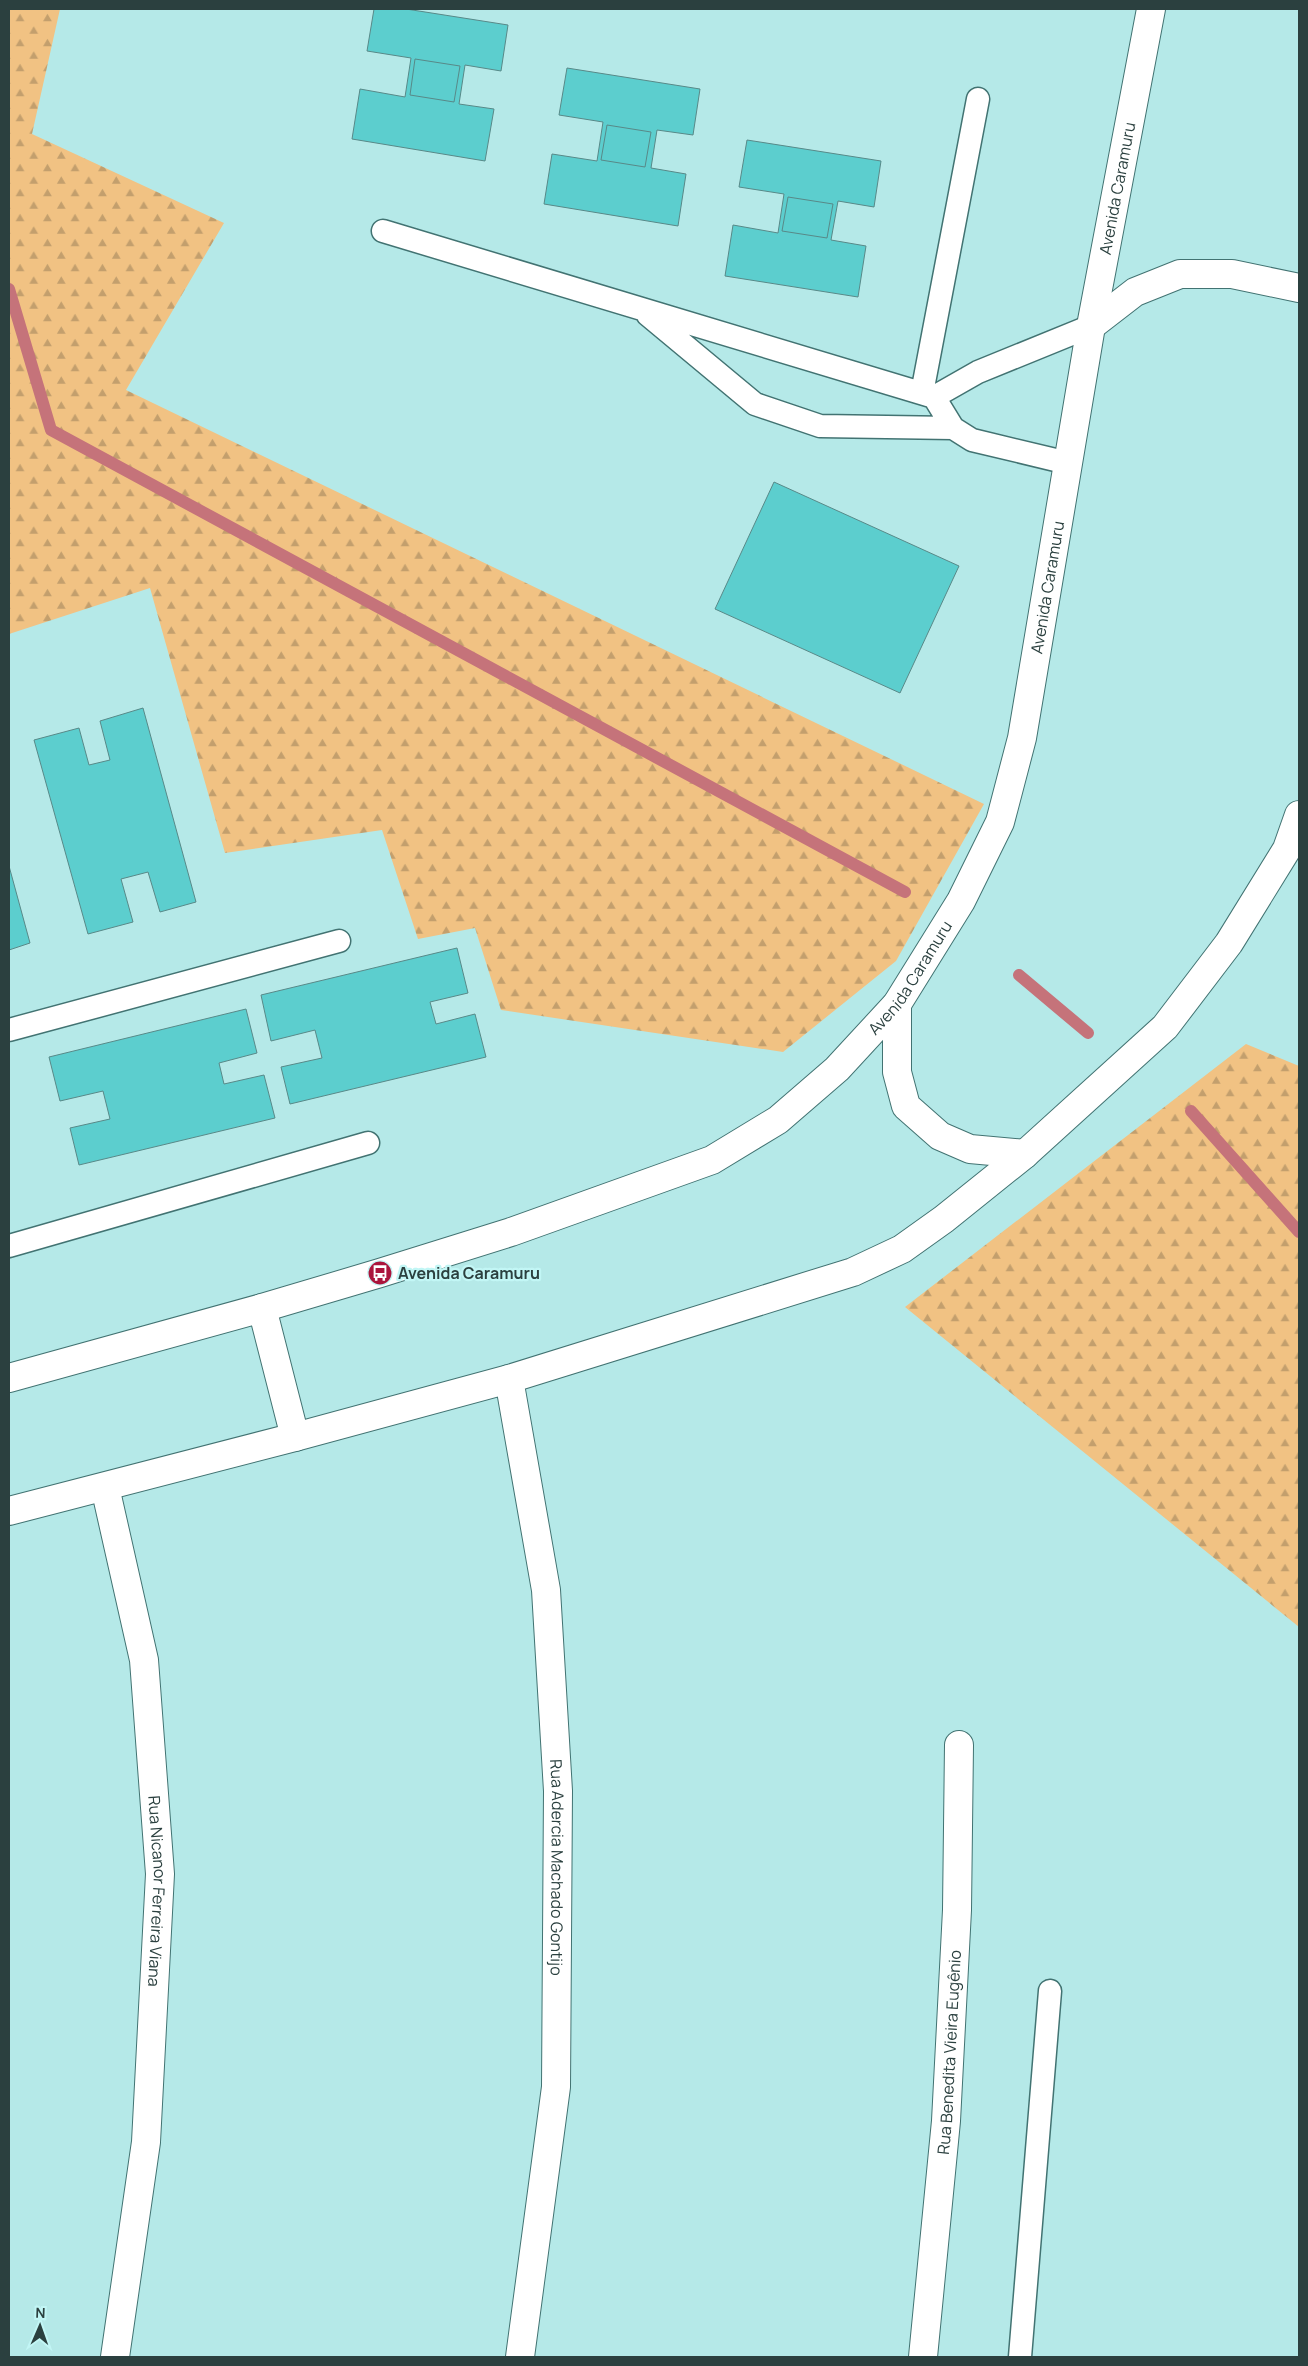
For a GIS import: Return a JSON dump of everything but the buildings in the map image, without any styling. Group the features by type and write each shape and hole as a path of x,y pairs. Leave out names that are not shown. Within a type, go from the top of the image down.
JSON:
{"main road":[{"name":"Avenida Caramuru","path":"9,1378 262,1308 511,1232 712,1160 778,1120 837,1069 896,1004 961,901 1000,822 1022,738 1091,326 1151,9"},
{"path":"1091,326 1135,292 1180,274 1232,274 1299,288"},
{"path":"9,1511 295,1437 509,1378 853,1272 902,1249 944,1219 1025,1154 1165,1028 1229,943 1287,849 1299,815"},
{"path":"896,1004 897,1072 906,1106 940,1136 970,1149 1025,1154"},
{"path":"262,1308 295,1437"},
{"name":"Rua Adercia Machado Gontijo","path":"509,1378 546,1590 558,1791 556,2087 520,2357"},
{"name":"Rua Nicanor Ferreira Viana","path":"105,1487 144,1660 160,1874 146,2142 115,2357"},
{"name":"Rua Benedita Vieira Eugênio","path":"924,2357 946,2111 957,1910 959,1745"}],"lane":[{"path":"928,395 978,99"},
{"path":"383,231 928,395 953,428 972,440 1068,463"},
{"path":"639,308 755,404 820,426 953,428"},
{"path":"928,395 978,372 1091,326"},
{"path":"9,1030 340,941"},
{"path":"9,1246 368,1143"},
{"path":"1020,2357 1050,1991"}],"green space":[{"path":"9,9 60,9 32,134 224,223 126,390 984,804 896,961 783,1052 501,1010 475,928 418,939 382,830 225,853 150,588 9,634"},
{"path":"1246,1044 1299,1066 1299,1627 905,1307"}],"waterway":[{"path":"9,289 51,430 905,892"},
{"path":"1019,975 1088,1033"},
{"path":"1191,1111 1299,1232"}],"place":[{"name":"Avenida Caramuru","path":"380,1273"}]}
